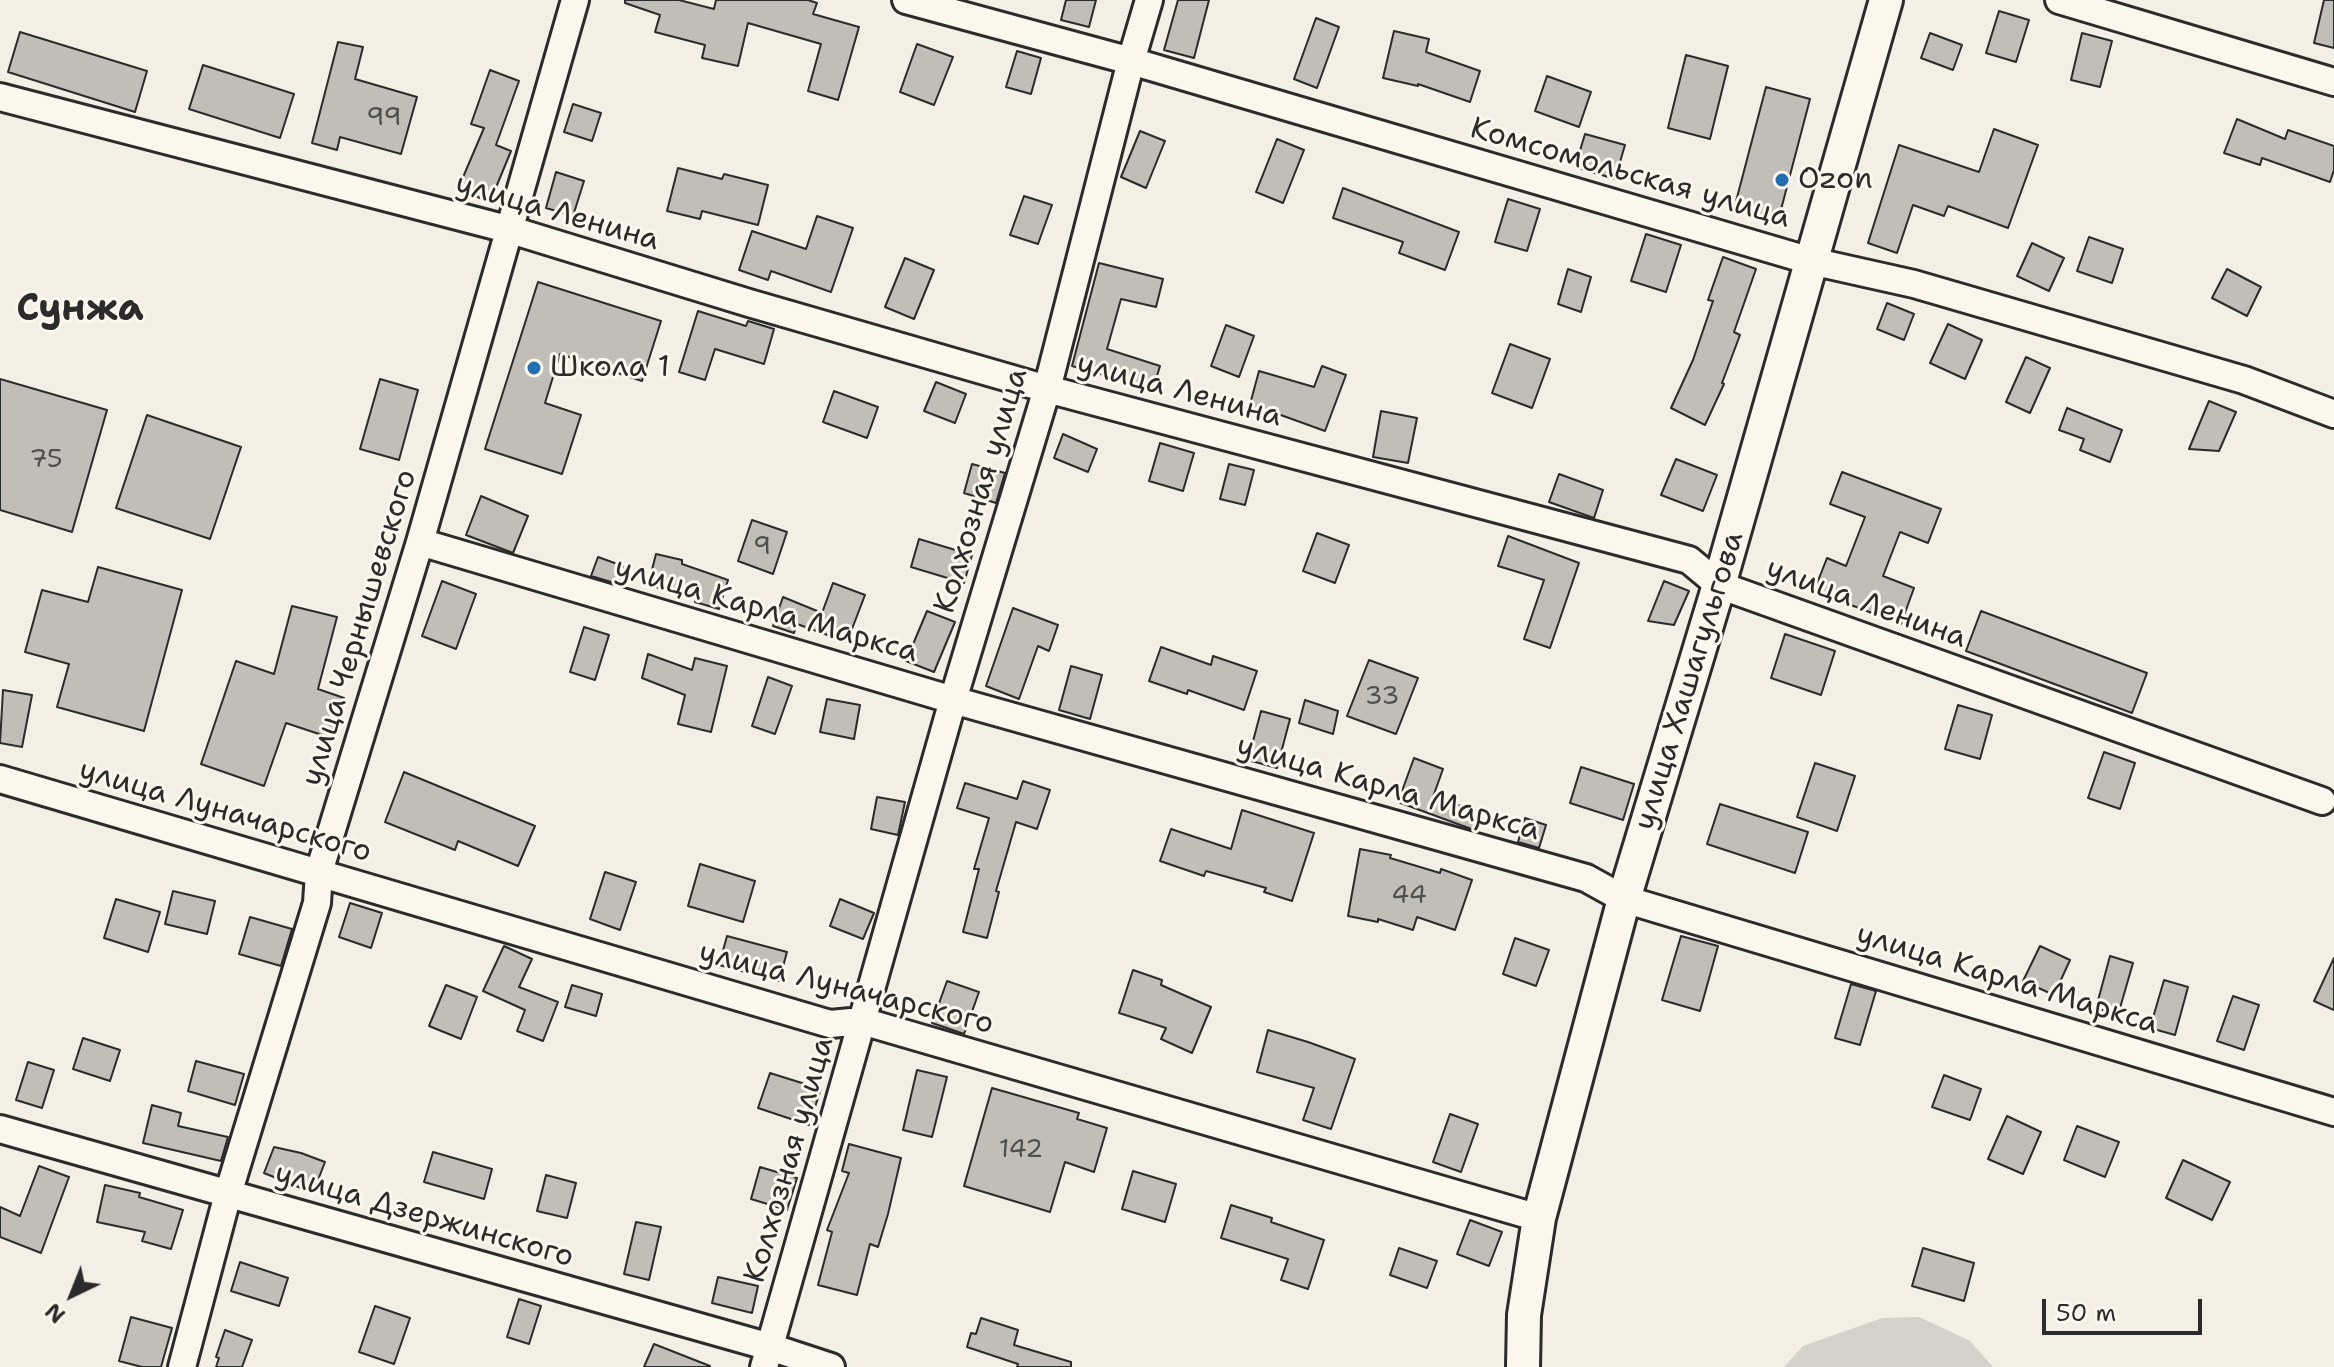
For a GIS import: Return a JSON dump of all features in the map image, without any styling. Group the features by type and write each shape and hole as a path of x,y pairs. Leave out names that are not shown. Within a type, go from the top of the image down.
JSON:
{"main road":[{"name":"улица Хашагульгова","path":"1523,1367 1524,1315 1539,1218 1624,899 1719,585 1886,0"}],"street":[{"name":"улица Чернышевского","path":"182,1367 228,1194 317,903 319,872 420,542 575,0"},
{"name":"Комсомольская улица","path":"906,0 1131,61 1811,261 1914,284 2244,380 2334,414"},
{"name":"Колхозная улица","path":"767,1357 953,700 1047,389 1149,0"},
{"path":"2059,0 2334,82"},
{"name":"улица Ленина","path":"0,97 511,230 1047,389 1689,560 1719,585 2322,801"},
{"name":"улица Карла Маркса","path":"420,542 953,700 1586,878 1624,899 2334,1112"},
{"name":"улица Луначарского","path":"0,779 830,1024 862,1021 1539,1218"},
{"name":"улица Дзержинского","path":"0,1129 228,1194 767,1357 831,1367"}],"shaded area":[{"path":"1919,1317 1970,1341 1993,1367 1784,1367 1803,1346 1882,1318"}],"building":[{"path":"625,0 679,0 714,9 716,0 808,0 817,3 813,14 859,27 838,100 808,91 821,44 748,23 738,66 702,58 705,45 655,32 660,15 625,3"},
{"path":"1066,0 1096,0 1089,27 1061,20"},
{"path":"1178,0 1209,0 1194,58 1164,50"},
{"path":"2324,0 2334,0 2334,48 2314,43"},
{"path":"1999,11 2029,20 2016,62 1986,53"},
{"path":"1316,18 1339,27 1317,88 1294,79"},
{"path":"1394,31 1429,39 1426,52 1480,71 1470,102 1418,84 1383,78"},
{"path":"20,32 147,71 135,112 8,72"},
{"path":"1930,33 1962,45 1953,70 1921,58"},
{"path":"2082,33 2112,41 2100,87 2071,80"},
{"path":"338,42 363,47 355,79 417,97 401,154 340,137 337,150 312,143"},
{"path":"917,44 953,57 934,105 900,92"},
{"path":"1017,51 1041,58 1031,94 1006,87"},
{"path":"1686,55 1728,66 1710,139 1668,128"},
{"path":"203,65 294,94 280,138 189,109"},
{"path":"490,70 519,81 496,145 511,151 490,202 458,189 484,128 471,124"},
{"path":"1547,76 1591,92 1579,127 1535,111"},
{"path":"1766,87 1810,99 1778,221 1734,209"},
{"path":"573,104 601,113 592,141 564,132"},
{"path":"2237,119 2285,139 2288,130 2334,146 2334,170 2330,182 2262,158 2260,165 2224,153"},
{"path":"1994,129 2038,145 2008,228 1948,206 1944,216 1913,205 1897,253 1868,243 1899,145 1979,172"},
{"path":"1140,131 1165,141 1146,188 1121,177"},
{"path":"1585,134 1625,145 1615,179 1575,167"},
{"path":"1277,139 1304,150 1283,203 1256,192"},
{"path":"678,168 722,179 724,174 768,185 758,225 702,211 700,219 667,211"},
{"path":"556,172 584,181 573,216 546,208"},
{"path":"1343,188 1459,232 1445,270 1399,253 1403,242 1333,218"},
{"path":"1024,196 1052,205 1038,244 1010,235"},
{"path":"1508,199 1540,209 1527,251 1495,242"},
{"path":"817,216 853,228 831,292 771,271 768,280 739,270 752,231 806,249"},
{"path":"1646,234 1681,245 1666,292 1631,281"},
{"path":"2089,237 2123,249 2112,283 2077,271"},
{"path":"2032,243 2064,258 2049,291 2017,276"},
{"path":"1723,257 1756,269 1734,332 1740,335 1724,384 1705,425 1671,408 1693,360 1713,301 1708,300"},
{"path":"905,258 934,270 914,319 885,307"},
{"path":"1099,263 1163,279 1156,307 1121,299 1107,349 1160,366 1153,389 1072,366"},
{"path":"1568,269 1591,277 1581,312 1558,304"},
{"path":"2227,269 2261,287 2247,316 2212,298"},
{"name":"Школа 1","path":"538,282 661,321 642,381 560,354 545,403 581,415 562,474 485,449"},
{"path":"1887,303 1914,314 1904,340 1877,329"},
{"path":"698,311 746,326 748,321 774,329 764,364 715,349 705,380 679,372"},
{"path":"1948,324 1982,340 1965,379 1930,363"},
{"path":"1226,325 1254,336 1239,377 1211,366"},
{"path":"1510,344 1550,359 1532,408 1492,393"},
{"path":"2026,357 2050,368 2030,413 2006,402"},
{"path":"1322,366 1346,375 1325,431 1278,414 1249,408 1259,371 1314,387"},
{"path":"0,379 107,410 72,532 0,510"},
{"path":"380,379 418,390 399,460 360,449"},
{"path":"936,382 966,394 955,423 924,411"},
{"path":"834,391 878,407 867,438 823,422"},
{"path":"2209,401 2236,412 2219,451 2189,449"},
{"path":"2067,408 2122,430 2110,462 2080,450 2084,439 2059,430"},
{"path":"1381,411 1417,418 1408,463 1373,457"},
{"path":"147,415 241,447 210,539 116,508"},
{"path":"1063,434 1097,449 1088,472 1054,458"},
{"path":"1160,443 1194,453 1183,491 1149,481"},
{"path":"1676,459 1717,475 1703,511 1661,495"},
{"path":"972,464 1005,473 996,503 964,493"},
{"path":"1229,464 1254,470 1245,505 1220,499"},
{"path":"1842,472 1941,509 1928,543 1900,532 1883,576 1914,588 1901,624 1814,591 1827,558 1846,566 1865,517 1830,504"},
{"path":"1559,474 1603,490 1594,518 1549,502"},
{"path":"481,496 528,516 513,553 466,535"},
{"path":"752,520 787,532 773,574 738,561"},
{"path":"1317,533 1349,545 1335,583 1303,571"},
{"path":"1508,536 1579,563 1550,648 1524,639 1544,580 1498,566"},
{"path":"919,539 972,555 964,583 911,567"},
{"path":"656,554 682,560 682,564 728,580 719,609 695,602 696,598 648,585"},
{"path":"598,557 623,566 618,584 591,576"},
{"path":"98,567 182,590 144,731 57,707 69,664 25,652 42,590 88,602"},
{"path":"442,581 476,594 456,649 422,636"},
{"path":"1664,581 1689,591 1674,625 1648,621"},
{"path":"833,583 865,595 847,642 797,624 794,633 773,626 783,597 822,613"},
{"path":"292,606 337,617 318,689 344,698 331,738 286,723 264,786 201,764 236,661 274,674"},
{"path":"1013,608 1058,625 1049,651 1038,646 1019,699 986,686"},
{"path":"927,611 955,622 934,672 906,661"},
{"path":"1981,611 2147,673 2132,713 1966,651"},
{"path":"584,627 609,635 595,680 570,672"},
{"path":"1785,634 1835,651 1821,695 1771,678"},
{"path":"1161,647 1211,665 1213,656 1257,671 1244,710 1188,690 1187,694 1149,681"},
{"path":"648,654 692,670 695,658 727,666 711,732 678,724 685,695 642,678"},
{"path":"1369,660 1418,678 1396,734 1347,716"},
{"path":"1071,666 1102,675 1090,719 1059,710"},
{"path":"768,677 792,686 775,734 752,726"},
{"path":"3,690 32,695 22,747 0,743"},
{"path":"827,699 860,705 854,739 820,732"},
{"path":"1305,700 1338,711 1333,734 1299,723"},
{"path":"1958,705 1992,715 1980,759 1945,749"},
{"path":"1261,711 1290,719 1277,768 1248,760"},
{"path":"2104,752 2135,763 2120,809 2088,798"},
{"path":"1414,758 1443,769 1433,797 1479,812 1474,830 1398,802"},
{"path":"1815,763 1855,776 1837,831 1797,817"},
{"path":"1581,767 1634,784 1623,820 1570,803"},
{"path":"404,772 535,826 518,866 458,841 455,850 385,822"},
{"path":"1023,781 1050,790 1037,829 1016,822 996,891 999,892 987,938 963,932 979,869 974,869 989,818 957,808 965,783 1017,799"},
{"path":"877,797 905,802 898,835 871,829"},
{"path":"1720,804 1808,832 1795,873 1707,844"},
{"path":"1242,810 1314,833 1292,901 1264,892 1266,888 1206,871 1204,876 1160,861 1171,829 1231,849"},
{"path":"1525,818 1546,825 1539,848 1518,842"},
{"path":"1360,849 1391,855 1390,858 1440,873 1441,869 1472,880 1455,930 1417,917 1413,930 1378,919 1378,922 1348,916"},
{"path":"700,864 755,881 743,922 688,906"},
{"path":"605,872 636,882 620,930 590,919"},
{"path":"173,891 215,901 207,934 165,924"},
{"path":"116,899 160,912 148,952 104,938"},
{"path":"840,899 874,913 863,939 830,926"},
{"path":"350,903 382,913 371,948 339,937"},
{"path":"250,917 292,929 281,966 239,954"},
{"path":"727,936 787,952 779,981 719,965"},
{"path":"1681,936 1718,946 1700,1011 1662,1000"},
{"path":"1515,938 1549,950 1536,986 1503,974"},
{"path":"504,946 532,959 519,987 558,1002 543,1041 517,1031 525,1010 483,991"},
{"path":"2040,946 2070,960 2054,995 2023,981"},
{"path":"2110,956 2133,963 2118,1015 2096,1008"},
{"path":"2334,958 2334,1010 2314,1001"},
{"path":"1133,970 1162,980 1161,985 1211,1007 1192,1053 1161,1039 1166,1028 1119,1013"},
{"path":"2164,980 2188,987 2175,1035 2150,1028"},
{"path":"947,981 979,992 964,1034 932,1023"},
{"path":"1851,984 1876,991 1860,1045 1835,1038"},
{"path":"446,985 477,997 461,1039 429,1026"},
{"path":"572,985 602,994 596,1016 565,1007"},
{"path":"2233,996 2259,1005 2244,1050 2217,1041"},
{"path":"1268,1030 1355,1059 1331,1129 1303,1120 1314,1088 1257,1072"},
{"path":"83,1038 120,1050 110,1081 73,1069"},
{"path":"196,1061 244,1074 235,1105 188,1091"},
{"path":"28,1062 54,1070 42,1108 16,1100"},
{"path":"917,1070 947,1077 932,1137 903,1130"},
{"path":"770,1073 821,1089 809,1125 758,1108"},
{"path":"1944,1075 1981,1089 1970,1120 1932,1107"},
{"path":"992,1088 1079,1113 1077,1119 1107,1128 1094,1172 1065,1162 1050,1212 964,1186"},
{"path":"152,1105 181,1113 178,1126 228,1137 221,1161 143,1143"},
{"path":"1450,1114 1478,1124 1461,1172 1433,1162"},
{"path":"2007,1116 2041,1132 2023,1174 1988,1159"},
{"path":"2077,1126 2119,1142 2105,1177 2064,1160"},
{"path":"849,1144 901,1158 878,1247 870,1244 857,1295 818,1285 832,1232 827,1230 849,1173 842,1171"},
{"path":"274,1147 325,1162 313,1193 264,1173"},
{"path":"433,1152 492,1169 484,1199 424,1182"},
{"path":"2183,1160 2230,1182 2212,1220 2166,1198"},
{"path":"39,1166 69,1177 41,1253 0,1237 0,1207 20,1216"},
{"path":"760,1167 797,1178 787,1210 751,1199"},
{"path":"1133,1171 1176,1184 1165,1222 1122,1209"},
{"path":"546,1175 576,1183 567,1218 537,1211"},
{"path":"105,1185 140,1193 139,1197 183,1210 171,1249 142,1241 145,1232 97,1222"},
{"path":"1231,1205 1324,1240 1308,1289 1281,1280 1288,1259 1221,1238"},
{"path":"1470,1220 1502,1232 1489,1266 1457,1254"},
{"path":"636,1222 661,1227 649,1280 624,1274"},
{"path":"1399,1248 1437,1261 1427,1288 1390,1275"},
{"path":"1923,1248 1974,1263 1964,1301 1912,1286"},
{"path":"240,1262 288,1278 279,1306 231,1291"},
{"path":"718,1277 758,1286 752,1313 712,1303"},
{"path":"519,1299 541,1306 529,1344 507,1337"},
{"path":"375,1306 410,1318 394,1364 359,1352"},
{"path":"131,1317 172,1328 161,1367 142,1367 119,1361"},
{"path":"981,1318 1018,1330 1014,1345 1071,1362 1071,1367 1017,1367 1018,1364 967,1347 971,1333 976,1334"},
{"path":"225,1330 252,1340 242,1367 216,1367"},
{"path":"654,1344 710,1366 710,1367 644,1367"}],"place":[{"name":"Ozon","path":"1782,180"},
{"name":"Школа 1","path":"534,368"}],"district":[{"name":"Сунжа","path":"80,310"}]}
